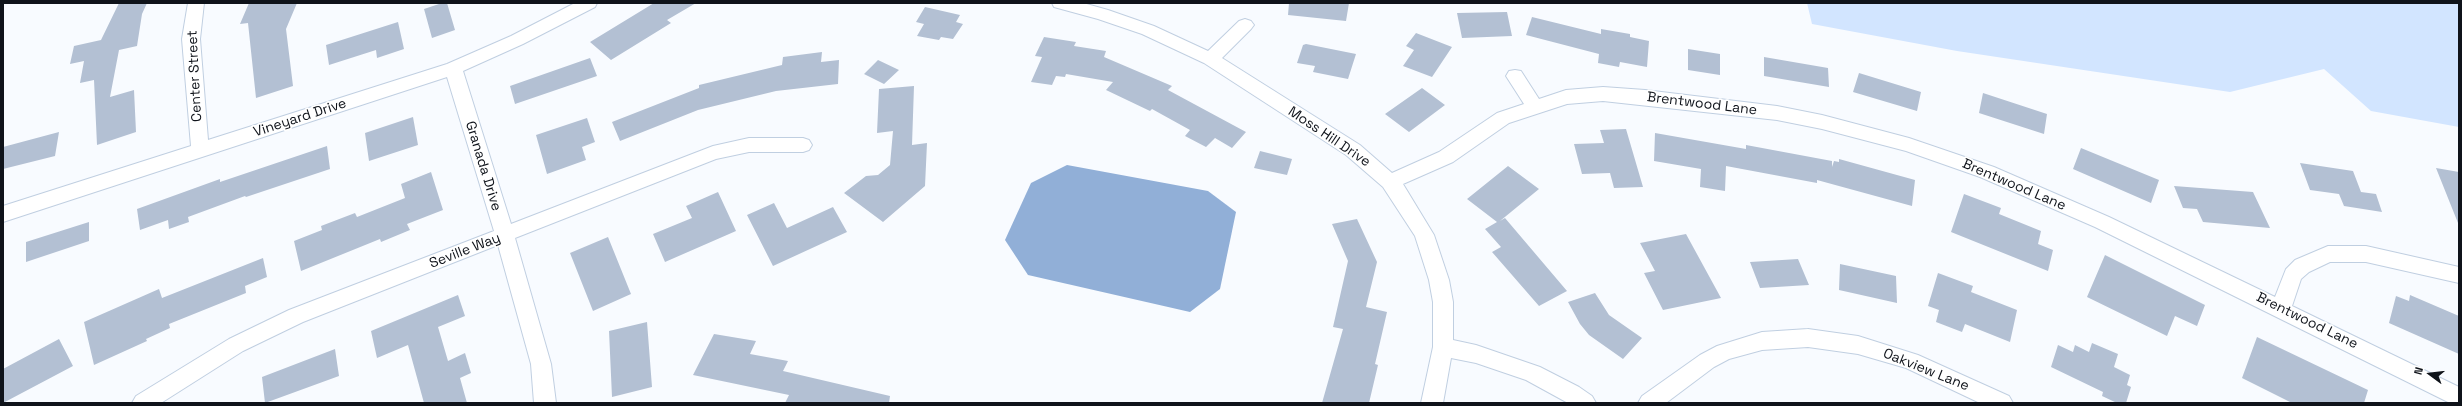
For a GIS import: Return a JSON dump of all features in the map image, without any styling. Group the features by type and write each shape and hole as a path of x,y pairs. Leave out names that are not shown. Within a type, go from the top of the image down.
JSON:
{"street":[{"name":"Center Street","path":"196,3 191,39 200,150"},
{"name":"Moss Hill Drive","path":"1060,3 1142,28 1210,59 1353,150 1390,182 1414,216 1433,257 1443,302 1443,347 1432,403"},
{"name":"Vineyard Drive","path":"3,214 453,68 517,40 579,5"},
{"path":"1210,59 1244,25"},
{"name":"Granada Drive","path":"453,68 505,236 541,364 545,403"},
{"path":"1515,76 1534,106"},
{"name":"Brentwood Lane","path":"1390,182 1433,164 1491,125 1534,106 1566,97 1584,95 1638,97 1776,114 1868,133 1909,145 1987,172 2102,222 2281,308 2459,397"},
{"name":"Seville Way","path":"143,403 264,329 505,236 713,153 749,145 803,145"},
{"path":"2281,308 2294,275 2302,266 2328,254 2366,254 2459,275"},
{"name":"Oakview Lane","path":"1649,403 1707,361 1724,352 1762,341 1808,338 1858,345 1911,361 2002,403"},
{"path":"1443,347 1476,354 1533,373 1566,390 1585,403"}],"shaded area":[{"path":"1807,3 2459,3 2459,127 2371,111 2324,69 2230,92 1957,51 1812,24"},
{"path":"1067,165 1208,191 1236,212 1220,289 1190,312 1028,275 1005,240 1031,183"}],"building":[{"path":"119,3 147,3 142,14 137,46 119,50 110,97 134,90 136,132 97,145 94,80 80,83 84,61 70,64 74,46 101,40"},
{"path":"249,3 297,3 286,29 293,86 256,98 248,23 240,24"},
{"path":"442,3 447,3 455,30 432,38 424,9"},
{"path":"654,3 696,3 667,20 671,23 611,60 590,42"},
{"path":"1289,3 1349,3 1346,21 1288,15"},
{"path":"925,7 960,15 956,22 963,24 953,39 941,37 939,40 917,36 924,24 916,22"},
{"path":"1507,12 1512,36 1462,38 1457,13"},
{"path":"1532,17 1601,34 1601,29 1630,34 1630,37 1649,41 1647,67 1620,62 1619,67 1598,63 1599,54 1526,35"},
{"path":"398,22 404,49 377,58 376,50 329,65 326,45"},
{"path":"1416,33 1452,47 1432,77 1403,66 1414,50 1406,46"},
{"path":"1044,37 1076,42 1074,46 1106,51 1104,57 1172,86 1168,90 1246,132 1232,148 1215,138 1206,147 1185,136 1190,130 1152,109 1150,111 1106,90 1113,82 1066,74 1065,77 1056,76 1052,85 1031,82 1042,57 1035,56"},
{"path":"1306,44 1356,54 1348,79 1313,72 1315,66 1297,63 1303,45"},
{"path":"1688,49 1720,54 1720,75 1688,70"},
{"path":"822,52 821,62 839,60 838,84 776,91 698,110 620,141 612,122 699,88 699,85 782,65 783,57"},
{"path":"1764,57 1828,68 1829,87 1764,76"},
{"path":"590,58 597,76 515,104 510,86"},
{"path":"878,60 899,70 884,84 864,74"},
{"path":"1859,73 1921,92 1917,111 1853,92"},
{"path":"914,86 912,145 927,143 925,186 883,222 844,193 866,176 878,175 890,165 893,131 877,133 879,89"},
{"path":"1422,88 1445,105 1409,132 1385,114"},
{"path":"1983,93 2047,114 2044,134 1979,113"},
{"path":"413,117 418,145 369,161 365,133"},
{"path":"587,118 595,142 582,147 586,160 547,174 536,135"},
{"path":"1626,129 1643,187 1614,188 1610,173 1582,174 1574,144 1604,143 1600,130"},
{"path":"59,132 55,156 3,169 3,147"},
{"path":"1655,133 1746,149 1746,145 1832,161 1832,167 1834,161 1839,162 1839,159 1915,180 1912,206 1817,180 1817,183 1726,166 1725,191 1700,187 1701,169 1654,161"},
{"path":"327,146 330,169 246,197 245,196 188,217 189,222 169,229 168,220 140,230 137,209 220,179 220,182"},
{"path":"2081,148 2159,180 2151,203 2073,169"},
{"path":"1260,151 1292,159 1287,175 1254,168"},
{"path":"2300,163 2353,171 2361,192 2376,194 2382,212 2344,206 2339,194 2310,190"},
{"path":"1508,166 1539,189 1500,221 1505,218 1567,291 1539,306 1492,252 1501,247 1485,229 1497,222 1467,199"},
{"path":"2436,168 2459,172 2459,223 2458,223"},
{"path":"431,172 443,210 407,224 410,230 381,242 380,239 301,271 294,241 322,230 321,226 355,213 357,217 405,198 401,184"},
{"path":"2174,186 2253,192 2270,228 2203,222 2197,209 2183,208"},
{"path":"718,192 736,231 665,262 653,234 692,218 686,206"},
{"path":"1964,194 2001,208 1999,214 2041,231 2038,244 2053,250 2048,271 1951,232"},
{"path":"774,203 787,228 833,207 847,232 773,266 747,215"},
{"path":"1357,219 1377,262 1366,307 1387,312 1375,364 1378,365 1369,403 1322,403 1343,329 1333,327 1348,261 1332,224"},
{"path":"89,222 89,241 26,262 26,242"},
{"path":"1686,234 1721,298 1663,310 1644,273 1655,271 1640,243"},
{"path":"608,237 631,294 593,311 570,253"},
{"path":"2105,255 2205,305 2197,326 2175,316 2167,336 2087,297"},
{"path":"263,258 267,277 245,286 246,293 169,324 170,328 146,339 147,341 94,365 84,322 159,289 162,298"},
{"path":"1798,259 1809,285 1760,288 1750,262"},
{"path":"1840,264 1896,276 1897,303 1839,290"},
{"path":"1938,273 1973,286 1971,292 2017,310 2010,342 1965,324 1962,332 1936,322 1939,310 1928,306"},
{"path":"1595,293 1609,315 1642,338 1623,359 1589,335 1580,324 1568,302"},
{"path":"458,295 465,316 438,327 448,361 465,353 471,373 460,378 467,403 424,403 408,345 377,358 371,331"},
{"path":"2410,295 2459,316 2459,354 2389,323 2396,296 2409,301"},
{"path":"647,322 652,387 612,397 609,331"},
{"path":"714,334 756,341 750,354 788,361 783,371 890,396 889,403 785,403 789,395 693,375"},
{"path":"2257,337 2368,390 2364,403 2292,403 2242,378"},
{"path":"59,339 73,366 3,403 3,369"},
{"path":"2092,343 2118,354 2114,367 2130,375 2127,385 2131,387 2126,403 2117,403 2102,396 2103,392 2051,367 2058,345 2073,352 2075,345 2089,352"},
{"path":"335,349 339,376 265,403 262,377"}]}
